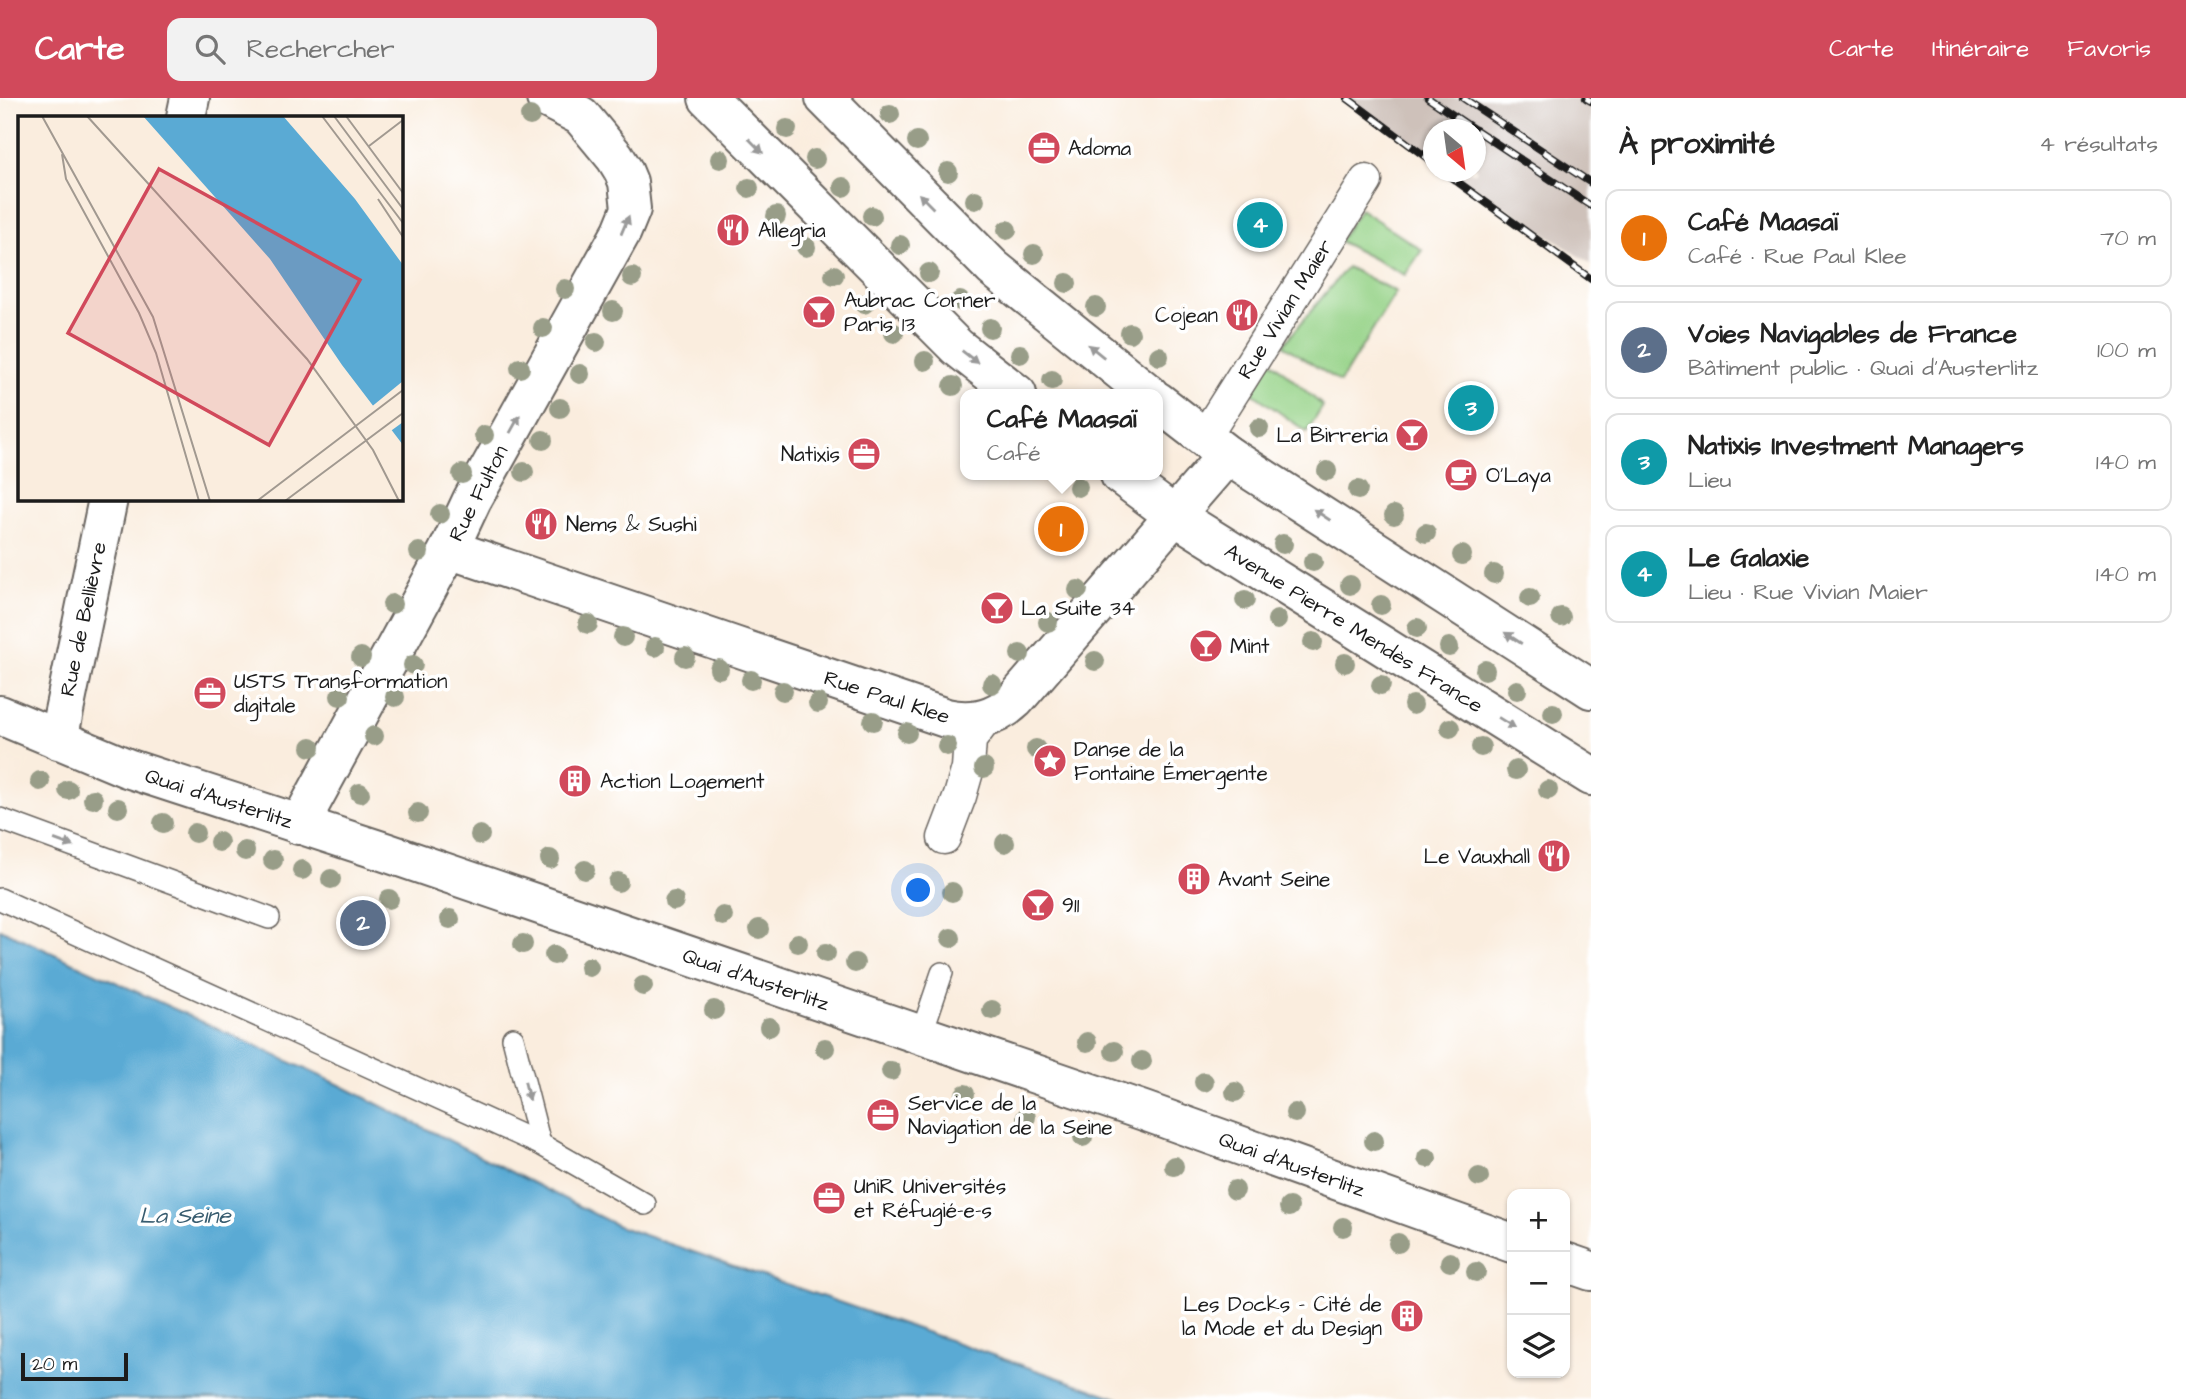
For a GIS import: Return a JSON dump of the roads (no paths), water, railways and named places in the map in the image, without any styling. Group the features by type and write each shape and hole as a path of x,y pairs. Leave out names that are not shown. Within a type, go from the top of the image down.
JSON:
{"street":[{"path":"186,116 190,98"},
{"name":"Rue Fulton","path":"299,825 449,550 472,499 631,209 628,182 615,158 581,116 546,98"},
{"path":"708,98 957,347 1011,389"},
{"path":"825,98 993,268 1143,389"},
{"name":"Rue Vivian Maier","path":"1216,447 1366,181"},
{"path":"1163,406 1216,447 1591,689"},
{"name":"Rue Paul Klee","path":"449,550 946,718 972,721 1006,708 1016,699 1175,516 1216,447"},
{"name":"Avenue Pierre Mendès France","path":"1127,480 1175,516 1591,776"},
{"name":"Rue de Bellièvre","path":"58,740 108,500"},
{"name":"Quai d'Austerlitz","path":"0,715 127,768 384,852 1144,1111 1507,1241"},
{"path":"944,838 968,768 970,740 988,716"},
{"path":"1570,1264 1591,1271"}],"lane":[{"path":"0,819 269,918"},
{"path":"0,898 540,1144 645,1204"},
{"path":"921,1035 942,973"},
{"path":"513,1038 540,1144"}],"water":[{"name":"La Seine","path":"0,929 338,1084 618,1226 1120,1399 0,1399"}],"railway":[{"path":"1347,98 1423,155"},
{"path":"1428,98 1459,119"},
{"path":"1463,98 1591,183"},
{"path":"1586,98 1591,101"},
{"path":"1486,137 1591,206"},
{"path":"1458,182 1591,279"}],"place":[{"name":"Adoma","path":"1044,148"},
{"name":"Le Galaxie","path":"1260,225"},
{"name":"Allegria","path":"733,230"},
{"name":"Aubrac Corner Paris 13","path":"819,312"},
{"name":"Cojean","path":"1242,315"},
{"name":"Natixis Investment Managers","path":"1471,408"},
{"name":"La Birreria","path":"1412,435"},
{"name":"Natixis","path":"864,454"},
{"name":"O’Laya","path":"1461,475"},
{"name":"Nems & Sushi","path":"541,524"},
{"name":"Café Maasaï","path":"1061,529"},
{"name":"La Suite 34","path":"997,608"},
{"name":"Mint","path":"1206,646"},
{"name":"USTS Transformation digitale","path":"210,693"},
{"name":"Danse de la Fontaine Émergente","path":"1050,761"},
{"name":"Action Logement","path":"575,781"},
{"name":"Le Vauxhall","path":"1554,856"},
{"name":"Avant Seine","path":"1194,879"},
{"name":"911","path":"1038,905"},
{"name":"Voies Navigables de France","path":"363,923"},
{"name":"Service de la Navigation de la Seine","path":"883,1115"},
{"name":"UniR Universités et Réfugié-e-s","path":"829,1198"},
{"name":"Les Docks - Cité de la Mode et du Design","path":"1407,1316"}]}
